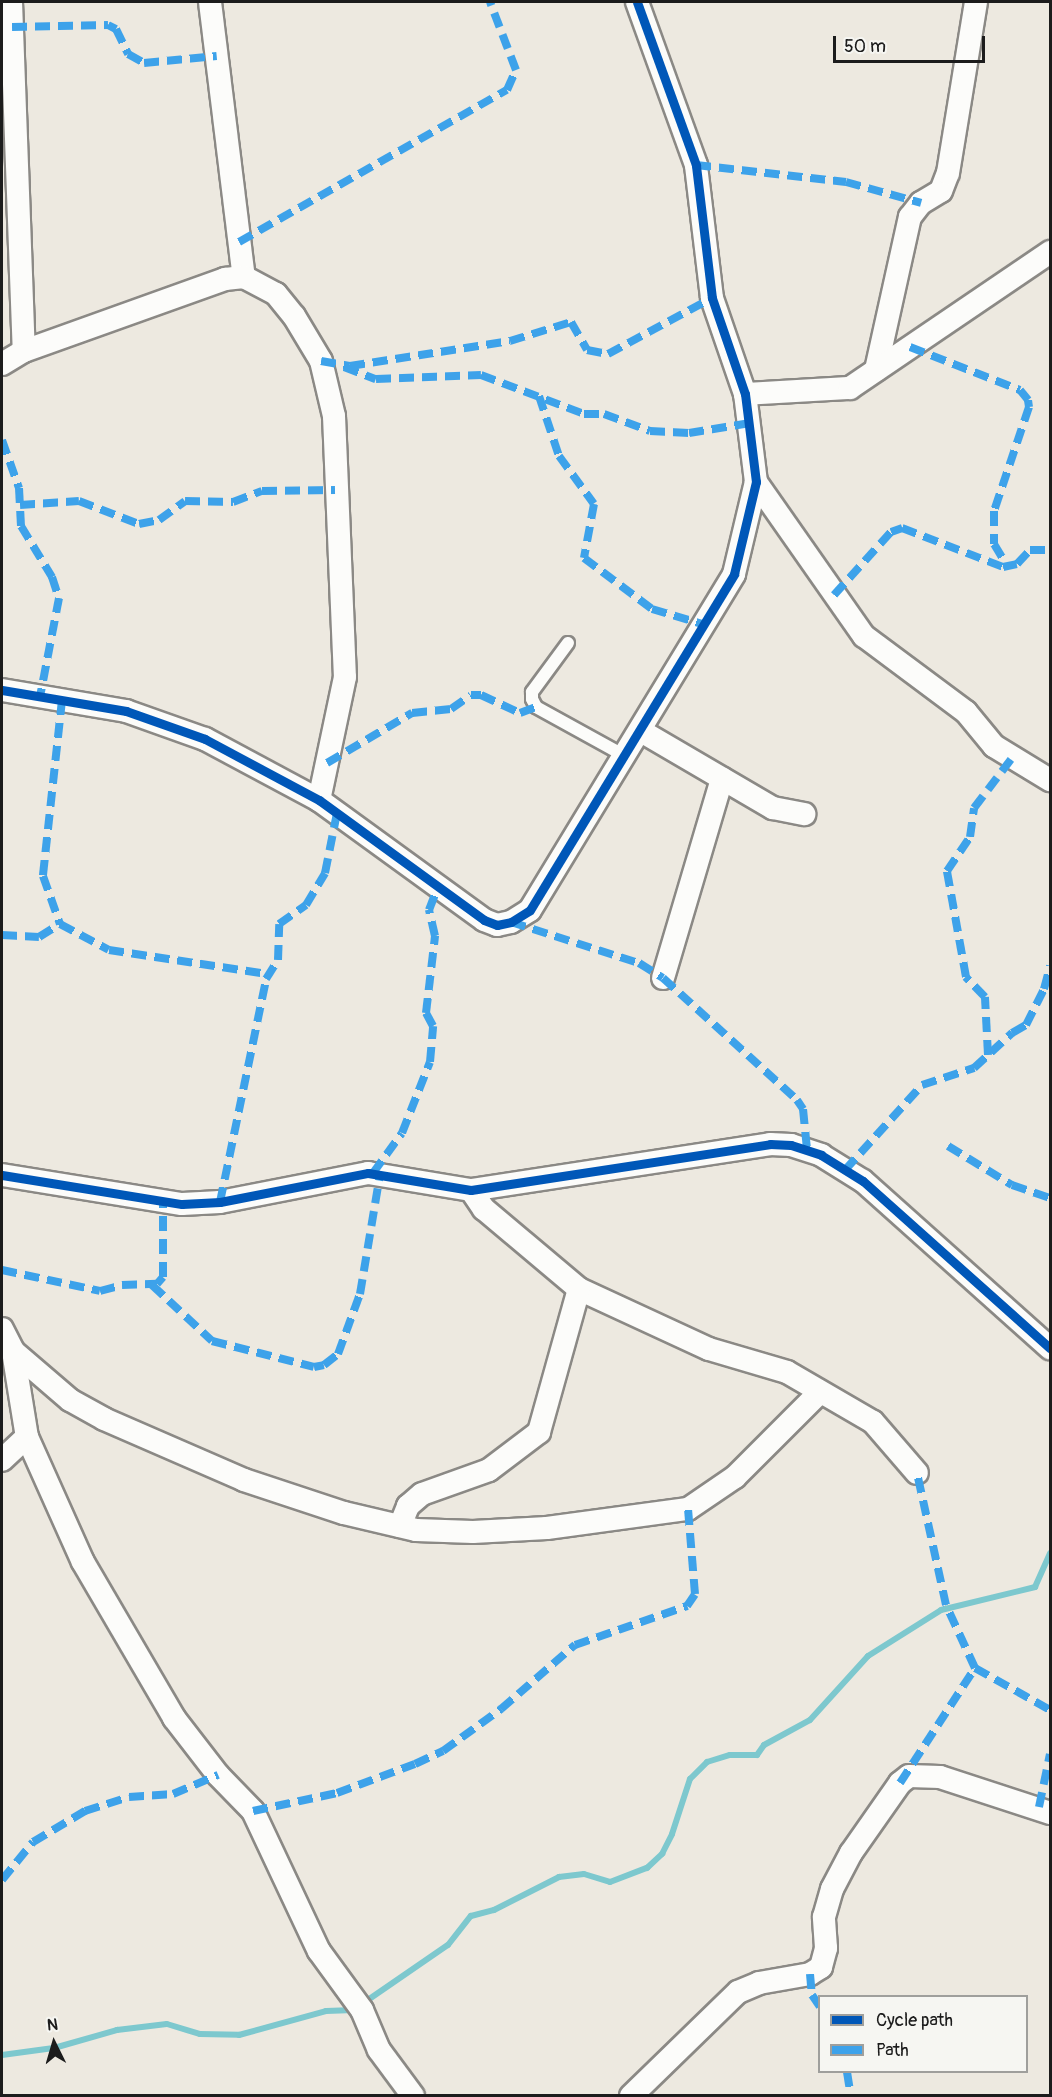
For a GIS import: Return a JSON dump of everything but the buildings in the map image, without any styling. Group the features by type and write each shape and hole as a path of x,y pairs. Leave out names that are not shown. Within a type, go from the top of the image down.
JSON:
{"street":[{"path":"12,2 7,42 24,351"},
{"path":"210,2 244,277"},
{"path":"2,690 126,711 205,739 319,800 484,920 497,925 511,922 530,910 641,731 734,574 756,482 745,394 712,298 696,165 637,2"},
{"path":"876,370 910,217 921,203 940,191 948,173 976,2"},
{"path":"745,394 837,391 850,388 1050,252"},
{"path":"2,364 24,351 225,279 244,277 276,294 294,316 321,361 334,416 345,677 319,800"},
{"path":"756,482 864,636 966,712 994,746 1050,780"},
{"path":"641,731 773,808 804,814"},
{"path":"663,978 722,779"},
{"path":"2,1175 183,1204 220,1202 368,1173 471,1190 770,1144 807,1149 863,1181 1050,1348"},
{"path":"471,1190 484,1209 579,1289 709,1349 787,1372 873,1422 917,1473"},
{"path":"400,1526 408,1506 422,1494 489,1470 538,1432 579,1289"},
{"path":"2,1329 13,1351 27,1437 83,1562 174,1718 253,1811 319,1951 357,2001 379,2050 413,2096"},
{"path":"13,1351 70,1400 104,1419 244,1480 344,1513 400,1526 472,1532 547,1528 688,1509 735,1477 820,1392"},
{"path":"2,1460 27,1437"},
{"path":"631,2096 738,1992 759,1983 810,1974 821,1967 826,1948 824,1917 832,1889 857,1844 900,1783 909,1776 940,1777 1050,1813"}],"lane":[{"path":"568,643 532,692 532,699 536,706 625,756"}],"waterway":[{"path":"362,2004 448,1945 471,1916 494,1910 559,1877 584,1874 610,1882 647,1868 662,1854 672,1834 690,1779 707,1762 730,1755 757,1755 764,1745 810,1720 868,1656 941,1610 1035,1587 1050,1553"},
{"path":"2,2055 54,2048 117,2030 167,2024 200,2034 239,2035 326,2011 354,2010"}],"marked path":[{"path":"239,242 507,90 516,70 490,2"},
{"path":"12,27 108,25 116,29 128,54 144,63 217,56"},
{"path":"696,165 846,182 921,203"},
{"path":"321,361 350,366 510,341 571,322 587,350 608,354 712,298"},
{"path":"910,347 1020,390 1028,400 1029,407 994,511 994,544 1008,567"},
{"path":"344,367 376,379 481,375 584,414 604,414 650,431 689,433 750,423"},
{"path":"539,396 559,456 594,504 584,558 652,609 702,624"},
{"path":"2,440 19,488 21,526 52,577 59,598 40,697"},
{"path":"20,505 79,501 139,524 159,520 185,501 233,502 262,491 335,490"},
{"path":"834,595 891,532 902,528 1003,567 1017,564 1030,550 1050,550"},
{"path":"327,763 412,713 451,709 471,695 481,695 520,713 536,707"},
{"path":"62,700 43,876 60,924 109,950 267,974"},
{"path":"988,1055 985,997 966,977 947,871 970,837 974,808 1012,758"},
{"path":"220,1202 266,979 278,960 279,924 306,905 325,873 337,813"},
{"path":"373,1173 402,1133 430,1062 433,1026 426,1013 435,936 429,910 438,886"},
{"path":"511,922 639,963 663,978 797,1100 803,1109 807,1149"},
{"path":"2,935 39,937 60,924"},
{"path":"845,1170 922,1085 974,1068 1012,1033 1026,1025 1044,989 1050,966"},
{"path":"948,1146 1012,1185 1050,1198"},
{"path":"152,1285 212,1341 314,1367 324,1365 338,1354 360,1294 380,1174"},
{"path":"2,1270 100,1291 122,1285 157,1284 163,1277 163,1202"},
{"path":"900,1783 975,1668 946,1605 917,1473"},
{"path":"253,1811 337,1793 443,1751 501,1709 575,1645 687,1606 695,1594 688,1509"},
{"path":"975,1668 1050,1710"},
{"path":"1039,1807 1050,1754"},
{"path":"2,1880 33,1842 85,1811 129,1797 173,1794 218,1775"},
{"path":"810,1974 812,1995 818,2004"},
{"path":"847,2073 851,2096"}],"cycle path":[{"path":"2,690 126,711 205,739 319,800 484,920 497,925 511,922 530,910 734,574 756,482 745,394 712,298 696,165 637,2"},
{"path":"2,1175 182,1204 220,1202 368,1173 471,1190 770,1144 791,1145 821,1155 863,1181 1050,1348"}]}
